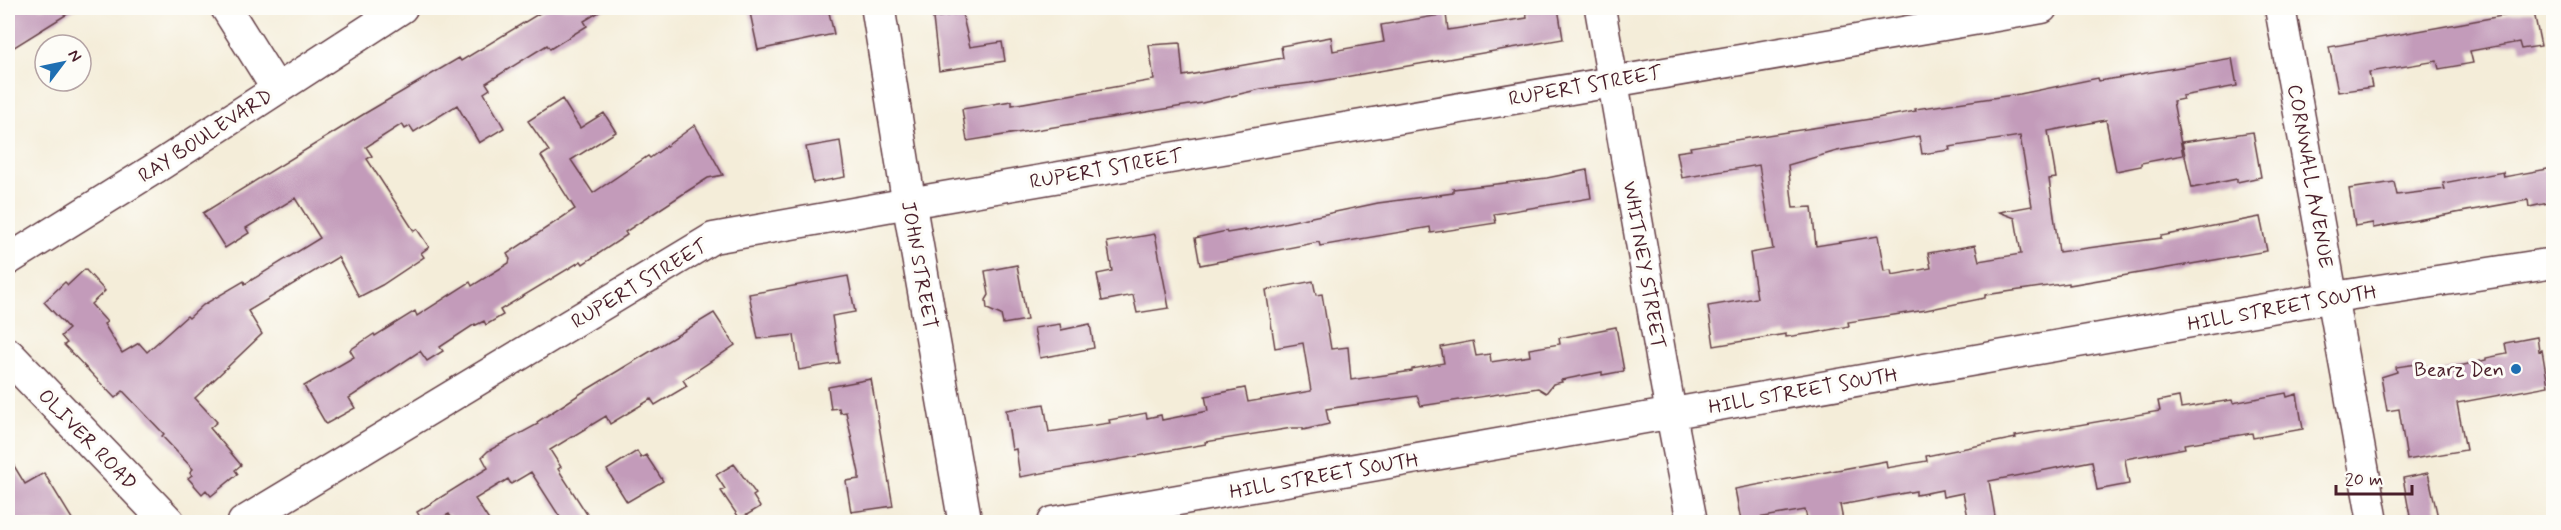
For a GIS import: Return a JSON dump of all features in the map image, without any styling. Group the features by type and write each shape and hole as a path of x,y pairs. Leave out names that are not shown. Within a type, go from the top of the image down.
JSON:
{"street":[{"path":"226,8 276,88"},
{"name":"RAY BOULEVARD","path":"8,260 162,164 402,8"},
{"name":"JOHN STREET","path":"878,8 909,202 965,522"},
{"name":"WHITNEY STREET","path":"1600,8 1692,522"},
{"name":"RUPERT STREET","path":"243,522 713,238 1612,80 2042,8"},
{"name":"CORNWALL AVENUE","path":"2280,8 2373,522"},
{"name":"HILL STREET SOUTH","path":"1053,522 2334,297 2553,263"},
{"name":"OLIVER ROAD","path":"8,355 168,522"}],"building":[{"path":"8,8 77,8 37,33 33,33 33,35 8,51"},
{"path":"548,8 606,8 584,21 587,26 550,49 547,45 486,83 490,89 484,93 504,128 479,143 457,105 414,132 410,126 405,129 402,124 366,147 372,156 367,159 414,231 417,229 429,247 421,253 424,257 382,285 359,297 338,257 248,311 262,334 195,398 217,422 210,428 241,465 235,470 238,474 211,496 206,490 202,494 188,478 192,475 190,472 193,469 162,436 164,434 123,391 115,398 64,345 67,343 61,336 69,329 44,302 65,282 68,285 85,269 105,291 91,304 107,322 104,324 122,353 139,343 147,352 187,316 189,318 203,305 244,281 245,284 320,238 295,198 246,228 249,233 225,248 203,213 364,114 459,58 461,61"},
{"path":"749,8 828,8 834,34 758,50"},
{"path":"1526,8 1558,8 1563,39 1310,83 1261,89 1202,103 967,141 962,109 1012,101 1012,105 1154,80 1149,45 1180,43 1183,76 1283,58 1281,46 1331,37 1333,51 1384,42 1381,25 1446,14 1448,30 1527,18"},
{"path":"2534,12 2541,46 2521,49 2519,42 2470,51 2473,63 2439,69 2437,61 2369,72 2372,87 2338,92 2329,47"},
{"path":"962,13 970,47 1002,42 1005,61 939,71 933,18"},
{"path":"2232,58 2237,86 2182,96 2183,99 2173,101 2183,155 2141,163 2141,166 2116,171 2106,120 2048,131 2056,178 2049,179 2059,252 2161,238 2161,236 2260,217 2267,251 2069,285 2069,283 1985,295 1985,298 1926,310 1848,322 1849,326 1814,333 1786,337 1786,334 1714,346 1708,306 1757,298 1750,253 1773,249 1759,165 1682,178 1677,152 1691,150 1690,147 1877,118 1916,111 1915,109 2020,94 2098,78 2099,81","holes":["1919,136 1922,154 1950,150 1949,147 2020,136 2032,206 1999,212 2015,218 2021,254 1979,261 1975,245 1928,253 1931,268 1892,275 1891,270 1884,271 1878,236 1816,246 1812,207 1793,208 1788,165 1837,151"]},
{"path":"562,99 580,128 604,113 616,132 571,160 593,193 648,156 650,158 695,125 723,175 708,178 625,232 627,235 583,264 581,261 500,310 503,315 486,325 484,321 475,324 440,347 443,351 427,361 420,351 349,398 355,408 326,424 304,386 354,357 350,350 374,334 375,336 415,311 417,316 470,282 472,286 509,263 510,259 507,254 575,209 541,156 549,151 528,121"},
{"path":"2253,132 2261,177 2237,182 2237,179 2192,188 2182,142"},
{"path":"840,141 845,177 813,183 806,147"},
{"path":"2553,168 2553,202 2529,207 2528,200 2373,228 2373,223 2355,226 2349,189 2394,182 2397,195 2445,189 2443,183 2503,172 2504,177"},
{"path":"1587,170 1591,198 1494,214 1496,223 1431,233 1430,227 1320,246 1319,242 1200,265 1195,238 1226,231 1227,233 1245,231 1378,203 1453,193 1453,189 1547,178"},
{"path":"1155,234 1169,308 1137,313 1133,295 1102,301 1097,274 1112,271 1107,242"},
{"path":"1017,265 1027,320 1003,324 1001,315 987,309 986,300 989,295 985,271"},
{"path":"848,276 855,312 832,316 839,363 799,370 794,335 758,339 749,294"},
{"path":"1313,281 1316,295 1322,294 1331,349 1348,347 1351,380 1412,371 1412,369 1444,363 1441,347 1473,341 1476,356 1490,354 1491,362 1530,356 1529,349 1560,344 1559,338 1616,327 1624,371 1602,375 1602,372 1561,380 1562,382 1553,384 1546,393 1538,388 1421,406 1417,396 1326,409 1329,424 1303,430 1303,428 1292,428 1205,442 1206,444 1020,477 1016,449 1012,450 1006,410 1044,404 1049,432 1110,423 1109,420 1146,413 1147,418 1161,415 1162,420 1208,411 1205,396 1245,388 1248,402 1311,391 1303,343 1275,348 1266,290"},
{"path":"714,313 735,345 683,380 687,386 655,405 651,399 610,424 606,416 550,450 561,467 558,469 592,522 563,522 531,472 511,484 508,479 475,499 490,522 454,522 449,514 434,522 423,522 417,512 488,468 482,457 488,451 538,424 537,422 583,392"},
{"path":"1060,324 1061,330 1090,324 1094,348 1040,358 1034,328"},
{"path":"2537,337 2539,351 2542,350 2548,386 2457,403 2466,450 2407,460 2399,409 2387,411 2381,377 2397,372 2396,367 2416,364 2417,371 2423,369 2424,374 2486,360 2486,358 2507,354 2505,343"},
{"path":"871,379 893,506 851,512 846,481 859,479 859,473 846,412 840,413 839,408 831,409 828,387"},
{"path":"2286,393 2287,397 2297,394 2303,429 2253,438 2252,433 2184,444 2185,448 2125,459 2129,484 2097,490 2092,461 1989,481 1996,522 1969,522 1963,493 1943,497 1942,490 1916,495 1916,491 1840,505 1843,520 1831,522 1808,522 1805,510 1741,521 1735,489 1886,461 1887,468 1927,461 1926,456 2016,438 2015,436 2160,411 2158,401 2179,397 2181,408 2232,400 2233,403"},
{"path":"637,451 641,458 646,455 663,481 627,502 607,470"},
{"path":"8,456 25,484 44,473 74,522 17,522 8,507"},
{"path":"734,464 756,494 753,496 760,507 740,519 721,491 725,489 716,475"},
{"path":"2428,473 2439,522 2411,522 2403,478"}],"place":[{"name":"Bearz Den","path":"2516,369"}]}
